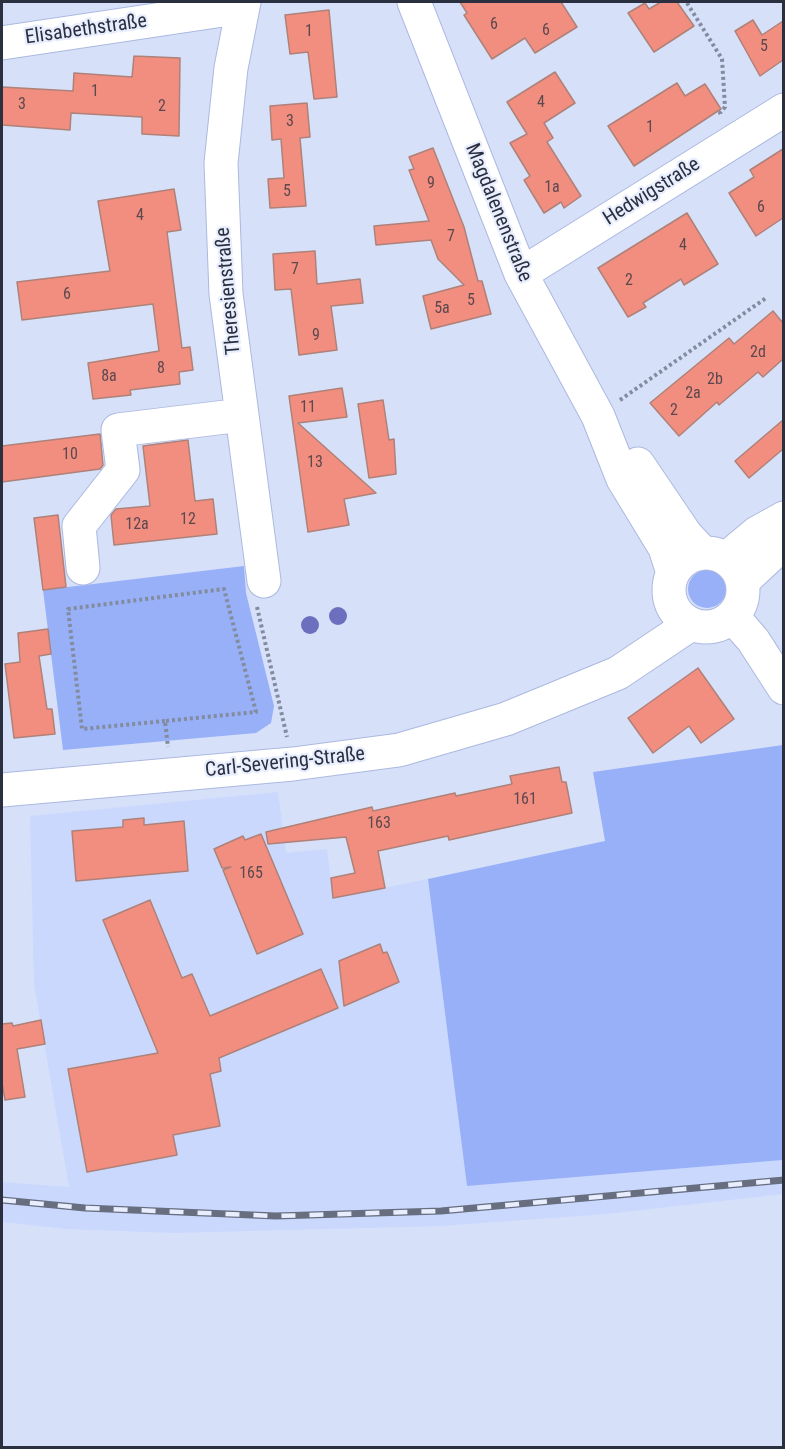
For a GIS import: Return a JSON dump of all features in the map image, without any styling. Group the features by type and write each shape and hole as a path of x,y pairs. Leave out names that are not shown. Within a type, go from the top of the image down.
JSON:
{"street":[{"name":"Magdalenenstraße","path":"414,2 521,274 598,416 611,454 665,548 679,601"},
{"name":"Elisabethstraße","path":"2,43 244,4"},
{"name":"Theresienstraße","path":"244,4 231,68 221,163 226,294 264,581"},
{"name":"Hedwigstraße","path":"521,274 783,110"},
{"path":"84,568 79,526 123,470 118,430 242,415"},
{"name":"Magdalenenstraße","path":"598,416 634,458 686,535 724,564"},
{"path":"724,564 757,533 783,518"},
{"path":"724,564 742,600 733,616 713,627 679,601 690,556 724,564 774,552 783,539"},
{"name":"Carl-Severing-Straße","path":"2,790 293,764 399,750 467,733 618,674 679,601"},
{"path":"733,616 753,640 783,688"}],"path":[{"path":"687,3 722,59 725,107 720,113 736,140"},
{"path":"598,416 766,298"},
{"path":"264,581 256,611 293,764"},
{"path":"224,589 256,712 165,721 82,729 68,609 224,589"},
{"path":"165,721 172,775"}],"shaded area":[{"path":"244,566 246,593 274,706 271,723 256,733 63,750 43,590"},
{"path":"707,570 721,575 726,589 721,603 707,608 693,603 688,589 693,575"},
{"path":"783,745 783,1160 467,1186 428,879 605,841 593,772"},
{"path":"278,792 286,853 327,849 333,898 428,879 467,1186 784,1160 783,1194 607,1214 441,1226 174,1233 67,1229 2,1222 2,1182 69,1187 34,984 30,816"}],"building":[{"path":"460,2 561,2 577,27 535,53 525,38 492,59 464,15 467,13"},
{"path":"661,2 677,2 694,26 654,52 628,13 645,3 649,9"},
{"path":"329,10 337,97 314,99 308,52 290,54 285,15"},
{"path":"753,20 762,35 783,21 783,60 760,76 735,31"},
{"path":"134,56 180,58 179,136 142,134 142,117 71,113 70,130 2,125 2,87 73,91 74,73 132,77"},
{"path":"555,72 575,103 544,123 553,138 547,142 581,196 564,208 561,202 544,213 524,180 530,176 510,143 527,134 507,102"},
{"path":"677,83 685,96 705,84 721,109 634,166 608,126"},
{"path":"307,103 310,137 300,138 306,206 270,208 268,179 284,178 281,139 272,140 270,106"},
{"path":"433,148 464,227 478,281 482,281 491,314 431,329 423,296 464,285 438,259 431,240 376,245 374,226 429,221 409,170 414,169 409,157"},
{"path":"783,149 783,218 756,236 729,193 754,177 750,170"},
{"path":"174,189 181,230 167,232 182,348 190,347 193,370 179,372 180,384 130,390 131,395 93,399 88,363 159,351 153,304 22,320 17,282 110,271 98,201"},
{"path":"687,213 718,264 684,285 681,279 643,303 646,307 628,317 598,268"},
{"path":"315,251 317,284 360,279 363,303 331,306 337,350 299,355 291,289 275,290 273,254"},
{"path":"773,311 783,323 783,359 763,377 758,372 719,405 717,402 679,436 650,403 729,338 734,344"},
{"path":"342,388 347,417 298,423 376,493 344,499 349,525 308,532 289,396"},
{"path":"383,400 389,440 394,439 396,474 369,478 358,404"},
{"path":"783,420 783,449 749,478 735,461"},
{"path":"100,434 103,465 100,469 2,482 2,446"},
{"path":"188,440 195,501 213,499 217,534 114,545 111,515 116,509 150,506 143,446"},
{"path":"58,515 66,587 43,590 34,518"},
{"path":"48,629 51,654 39,656 47,709 52,709 55,734 14,738 5,664 20,662 18,633"},
{"path":"698,668 734,719 701,743 689,726 653,753 628,718"},
{"path":"559,767 562,782 566,782 572,813 449,840 448,836 378,851 385,888 333,898 331,878 355,873 346,837 268,844 266,832 372,807 373,811 455,793 456,796 512,784 510,776"},
{"path":"144,818 144,825 184,821 188,871 76,881 72,831 123,827 123,820"},
{"path":"261,834 303,934 257,954 223,870 231,867 222,868 214,849 243,836 245,840"},
{"path":"150,900 182,978 192,974 210,1016 321,969 338,1008 219,1058 221,1071 210,1074 220,1126 173,1135 177,1155 87,1172 68,1069 158,1053 103,920"},
{"path":"380,944 383,953 387,952 399,982 344,1006 339,961"},
{"path":"41,1020 45,1044 17,1049 25,1097 5,1100 2,1083 2,1024 12,1023 13,1026"}],"railway":[{"path":"2,1200 85,1208 276,1216 441,1211 784,1180"}]}
